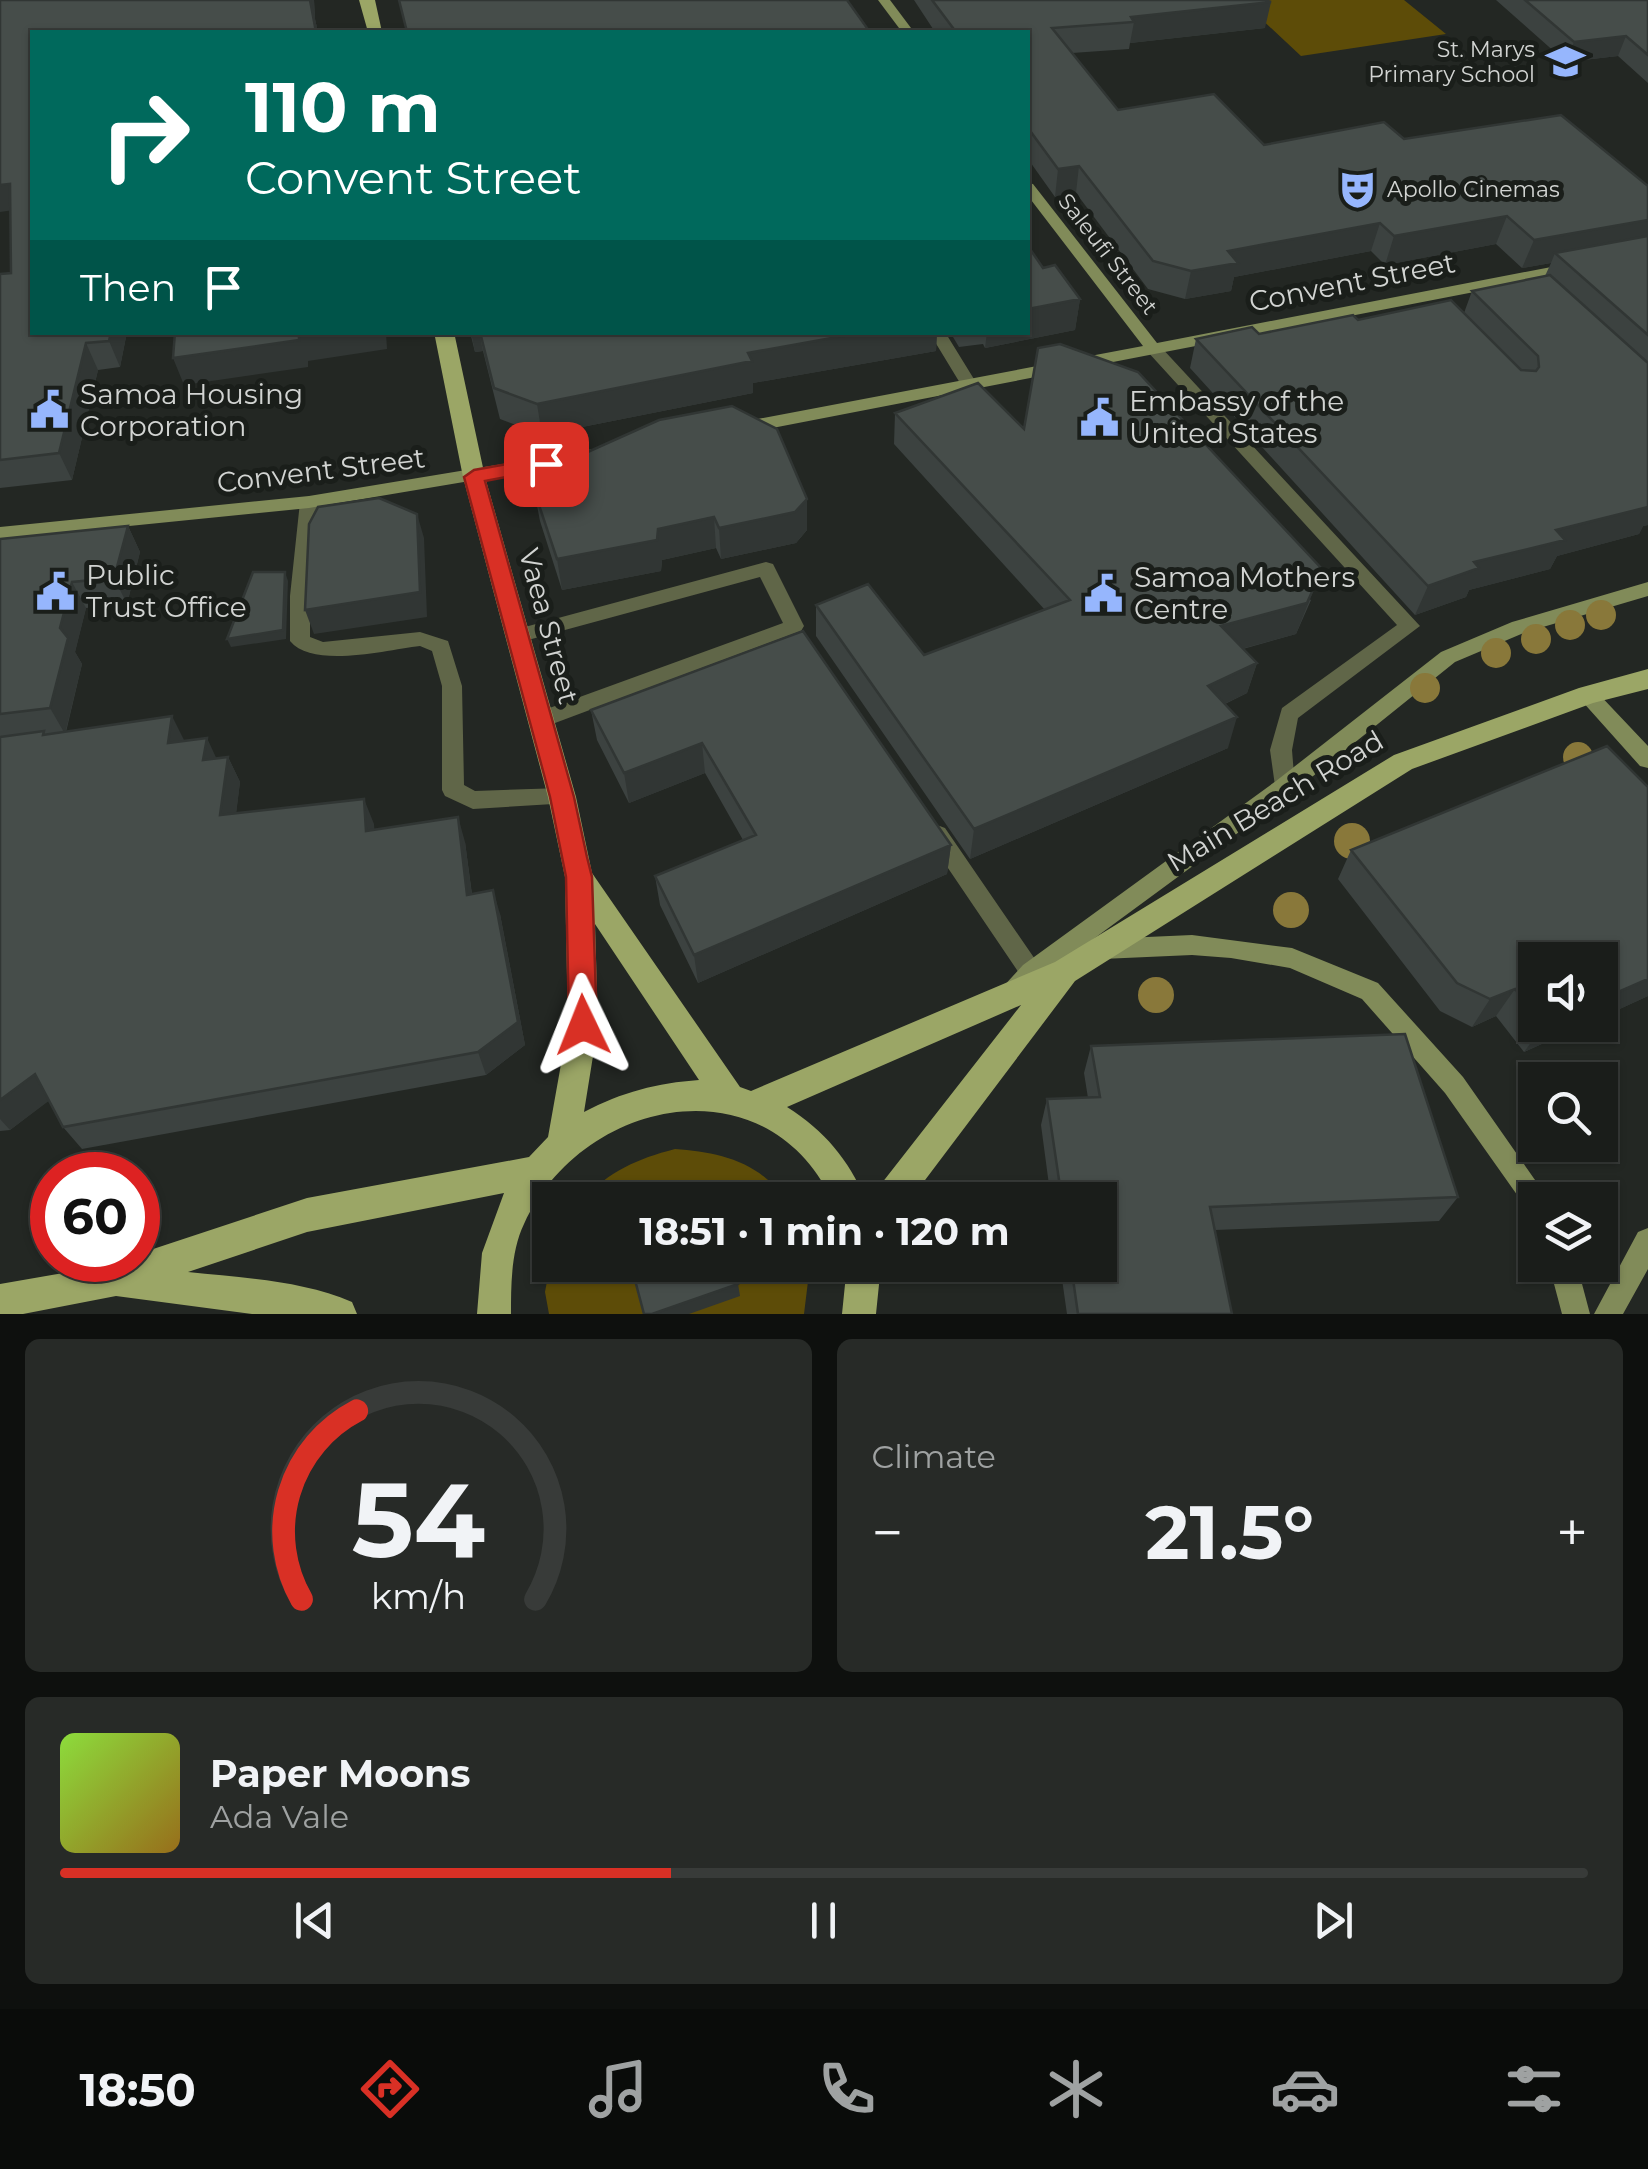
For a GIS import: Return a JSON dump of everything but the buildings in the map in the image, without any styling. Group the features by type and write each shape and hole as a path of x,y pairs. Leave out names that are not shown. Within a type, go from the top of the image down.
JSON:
{"main road":[{"path":"367,0 374,30"},
{"path":"884,0 906,30"},
{"name":"Saleufi Street","path":"1030,191 1152,348"},
{"name":"Convent Street","path":"720,432 1422,296 1531,284 1596,263"},
{"name":"Vaea Street","path":"445,335 474,477 562,797 579,877 583,1025 563,1143"},
{"name":"Convent Street","path":"0,533 310,502 626,449"},
{"path":"1005,998 1032,972 1284,787 1448,657 1519,627 1648,589"},
{"name":"Main Beach Road","path":"742,1101 1066,971 1403,762 1588,695 1648,678"},
{"path":"1588,695 1648,760"},
{"name":"Vaea Street","path":"579,877 742,1101"},
{"path":"1098,950 1192,945 1231,948 1292,958 1370,991 1454,1086 1523,1182"},
{"name":"Main Beach Road","path":"904,1182 1066,971"},
{"path":"494,1314 494,1268 510,1216 537,1171 563,1143 614,1110 672,1095 742,1101 804,1134 843,1182"},
{"path":"160,1264 307,1215 537,1171"},
{"path":"1608,1314 1648,1242"},
{"path":"0,1301 101,1282"},
{"path":"128,1282 288,1302 340,1314"},
{"path":"860,1314 863,1282"},
{"path":"1568,1282 1576,1314"}],"lane":[{"path":"1422,296 1436,309"},
{"path":"940,335 969,384"},
{"path":"1152,348 1410,626 1289,714 1280,750 1284,787"},
{"path":"310,502 300,596 300,641 322,650 420,638 441,646 452,686 454,790 473,800 562,797"},
{"path":"517,636 766,569 800,635 540,720"},
{"path":"918,807 1032,972"}],"shaded area":[{"path":"1241,0 1404,0 1446,34 1301,56"},
{"path":"675,1149 722,1156 770,1182 602,1182 648,1157"},
{"path":"547,1282 808,1282 804,1314 549,1314"}],"place":[{"name":"St. Marys Primary School","path":"1565,62"},
{"name":"Apollo Cinemas","path":"1357,189"},
{"name":"Samoa Housing Corporation","path":"50,410"},
{"name":"Embassy of the United States","path":"1099,417"},
{"name":"Public Trust Office","path":"56,591"},
{"name":"Samoa Mothers Centre","path":"1104,593"}],"route":[{"path":"546,464 474,477 562,797 579,877 583,1025"}]}
